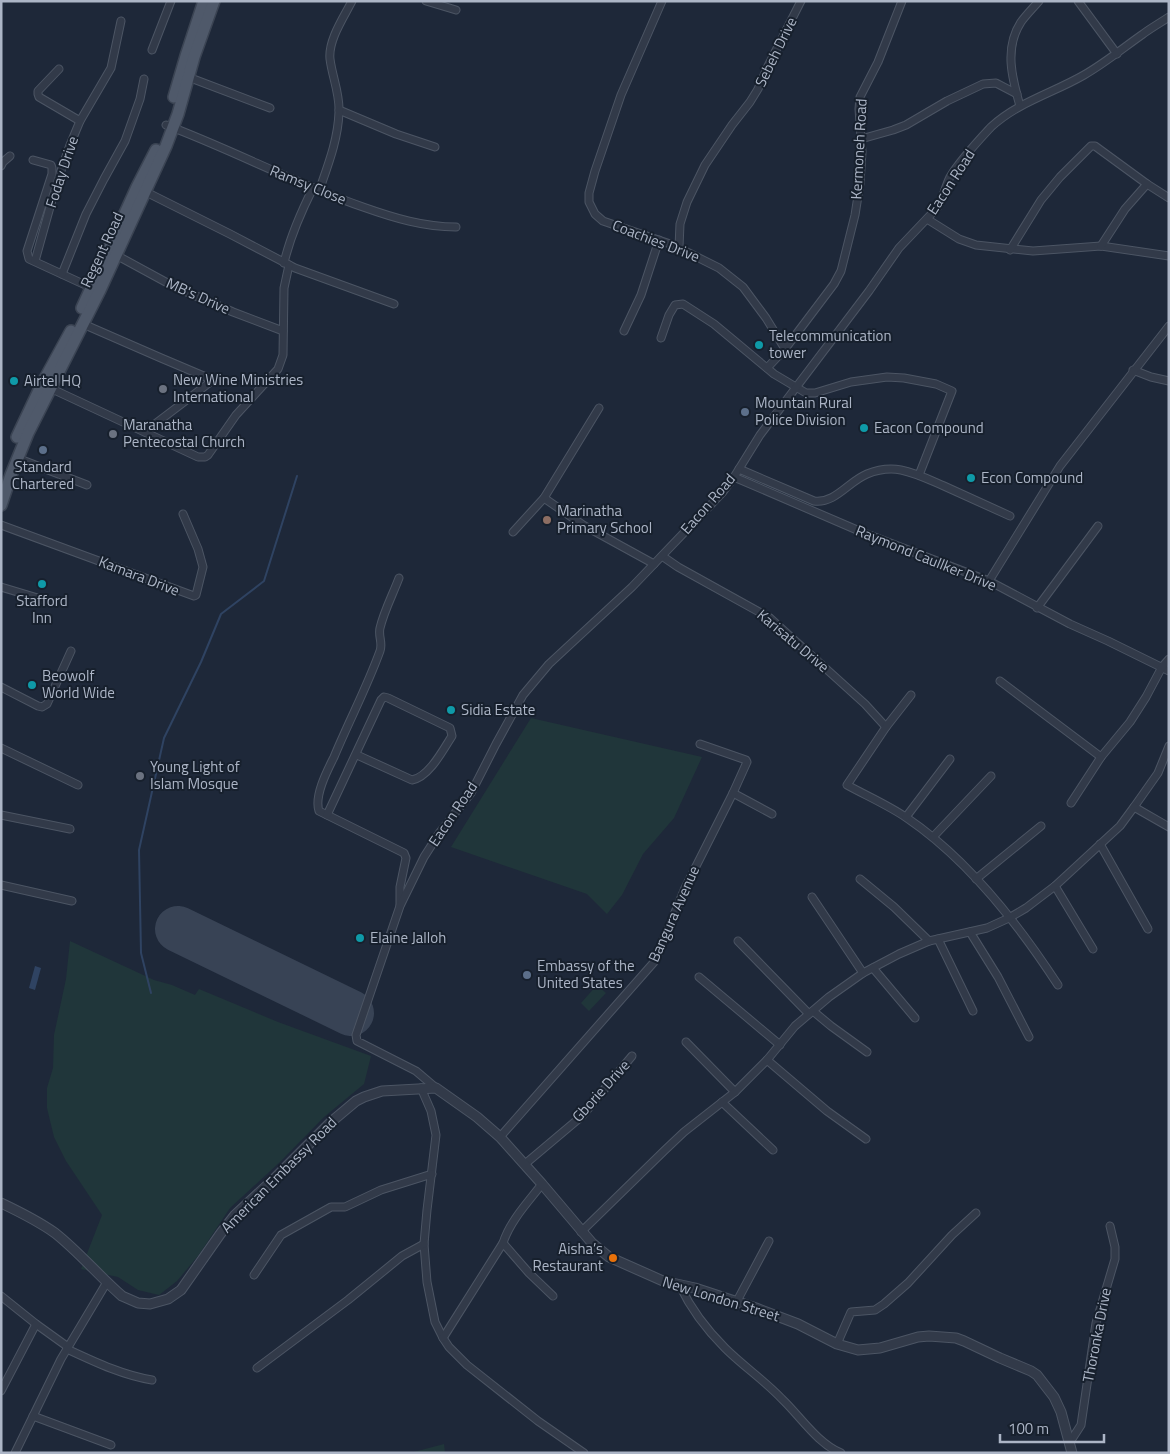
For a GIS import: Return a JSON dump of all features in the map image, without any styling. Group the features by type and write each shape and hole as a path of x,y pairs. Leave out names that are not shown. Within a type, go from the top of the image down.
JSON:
{"main road":[{"name":"Regent Road","path":"1,505 3,485 28,424 50,388 83,324 95,290 169,127 188,77 201,24 204,1"},
{"name":"Regent Road","path":"169,127 201,24 214,1"},
{"name":"Regent Road","path":"3,485 17,458 42,384 76,321 116,255 141,190"}],"street":[{"path":"152,50 171,1"},
{"path":"50,388 198,457 205,457 240,410 276,372 283,355 284,288 295,228 331,160 339,110 330,52 340,25 352,1"},
{"path":"426,1 456,10"},
{"name":"Coachies Drive","path":"662,1 608,129 589,192 589,202 595,214 603,220 679,247 719,268 743,287 766,318 785,349"},
{"name":"Sebeh Drive","path":"679,247 680,224 687,202 705,165 758,89 801,1"},
{"name":"Kermoneh Road","path":"767,368 785,349 834,284 841,271 858,196 862,140 859,109 860,97 878,62 902,1"},
{"path":"1020,106 1011,60 1011,46 1021,22 1039,1"},
{"path":"1078,1 1117,54"},
{"name":"Eacon Road","path":"436,1088 416,1071 379,1050 356,1041 356,1035 400,906 424,857 440,832 471,793 524,695 549,664 654,564 722,493 734,478 760,435 899,248 940,204 951,176 993,126 1020,106 1085,75 1169,17"},
{"name":"Foday Drive","path":"35,261 57,182 80,121 111,68 122,21"},
{"path":"59,70 38,91 39,97 80,121"},
{"path":"188,77 270,108"},
{"path":"62,274 86,214 125,141 140,99 144,79"},
{"path":"862,140 906,125 947,101 983,84 996,83 1017,94"},
{"path":"339,110 396,134 435,147"},
{"name":"Ramsy Close","path":"169,127 316,189 404,220 439,227 456,227"},
{"path":"1010,250 1041,200 1060,177 1091,146 1095,146 1146,184 1169,198"},
{"path":"1,166 10,156"},
{"path":"33,160 51,165 52,174 27,251 29,259 95,290"},
{"path":"1101,246 1125,209 1146,184"},
{"path":"141,190 287,264 394,304"},
{"path":"927,219 959,239 976,246 1033,251 1101,246 1169,256"},
{"path":"624,331 641,295 659,240"},
{"name":"MB's Drive","path":"116,255 173,286 283,331"},
{"path":"661,338 675,305 683,304 714,324 767,368 806,393 810,394 851,382 896,378 936,384 952,391 919,476"},
{"path":"83,324 213,380 151,427"},
{"path":"989,581 1060,466 1169,326"},
{"path":"1133,370 1169,381"},
{"path":"513,532 544,498 599,408"},
{"path":"17,458 87,485"},
{"path":"739,469 820,502 832,497 855,480 870,473 900,470 919,476 1010,516"},
{"name":"Raymond Caullker Drive","path":"734,478 895,546 989,581 1037,608 1165,669"},
{"path":"544,498 583,525 654,564"},
{"name":"Kamara Drive","path":"1,525 194,596 196,595 203,567 183,514"},
{"path":"1037,608 1098,526"},
{"name":"Karisatu Drive","path":"662,556 678,567 770,618 865,704 886,727"},
{"path":"399,578 379,630 381,648 365,689 329,768 317,805 319,811 404,853 406,858 400,887 400,906"},
{"path":"1,587 51,602"},
{"path":"1,687 42,707 47,704 71,651"},
{"path":"1071,803 1101,757 1130,722 1165,669 1169,659"},
{"path":"1000,681 1101,757"},
{"path":"911,695 886,727 847,785 906,817 934,837 976,878 1037,953 1058,985"},
{"path":"327,815 356,754 382,700 384,697 450,728 452,732 452,736 428,771 418,779 412,780 356,754"},
{"name":"Bangura Avenue","path":"500,1137 655,961 685,888 747,762 746,760 700,744"},
{"path":"582,1232 684,1132 735,1092 767,1060 795,1026 829,996 873,968 929,941 987,928 1009,918 1055,886 1120,826 1158,773 1169,746"},
{"path":"1,748 78,785"},
{"path":"906,817 950,759"},
{"path":"934,837 992,776"},
{"path":"733,793 772,814"},
{"path":"1134,807 1169,827"},
{"path":"1,815 70,829"},
{"path":"976,878 1041,826"},
{"path":"1100,844 1148,929"},
{"path":"860,879 894,907 929,941"},
{"path":"1,885 72,901"},
{"path":"1055,886 1093,949"},
{"path":"812,897 864,973"},
{"path":"970,932 998,977 1029,1037"},
{"path":"938,939 973,1011"},
{"path":"738,941 811,1012 867,1052"},
{"path":"873,968 915,1018"},
{"path":"699,977 780,1045"},
{"path":"686,1042 735,1092"},
{"name":"Gborie Drive","path":"525,1164 582,1116 632,1056"},
{"path":"767,1060 827,1111 866,1139"},
{"path":"420,1088 431,1111 436,1135 424,1244 427,1282 435,1322 449,1348 467,1365 538,1421 584,1453"},
{"name":"New London Street","path":"436,1088 477,1117 500,1137 582,1232 609,1257 663,1281 695,1288 737,1302 798,1324 837,1344 858,1350 870,1350 918,1337 929,1336 956,1338 964,1341 1037,1375 1054,1398 1061,1412 1072,1453"},
{"name":"American Embassy Road","path":"1,1203 36,1220 53,1232 122,1296 131,1301 144,1304 159,1302 175,1295 185,1285 220,1233 235,1215 350,1105 364,1096 382,1091 436,1088"},
{"path":"722,1102 773,1150"},
{"path":"254,1275 278,1238 285,1233 331,1207 345,1207 381,1190 432,1174"},
{"path":"443,1338 520,1213 542,1184"},
{"path":"837,1344 851,1312 875,1310 884,1304 908,1283 952,1235 976,1213"},
{"name":"Thoronka Drive","path":"1070,1442 1081,1425 1096,1323 1115,1259 1115,1247 1110,1226"},
{"path":"737,1302 769,1241"},
{"path":"503,1243 529,1273 553,1296"},
{"path":"258,1368 348,1300 402,1256 424,1244"},
{"path":"15,1453 67,1348 107,1282"},
{"path":"680,1286 694,1311 726,1348 770,1386 822,1442 841,1453"},
{"path":"1,1296 67,1348 118,1371 138,1378 152,1380"},
{"path":"1,1391 36,1324"},
{"path":"33,1416 111,1444"}],"green space":[{"path":"531,718 702,757 674,818 643,854 622,895 607,914 587,894 451,847"},
{"path":"70,941 154,980 195,995 199,989 278,1022 371,1056 364,1084 324,1117 281,1161 230,1208 198,1256 177,1281 159,1295 138,1290 118,1277 81,1269 102,1215 66,1161 54,1137 47,1108 47,1088 53,1068 54,1035 66,979"},
{"path":"597,985 606,993 589,1011 581,1003"},
{"path":"444,1444 445,1453 410,1453"}],"water":[{"path":"35,966 41,968 35,990 29,988"}],"waterway":[{"path":"151,993 141,953 139,850 164,738 201,662 221,614 264,581 297,476"}],"runway":[{"path":"178,929 351,1013"}],"place":[{"name":"Telecommunication tower","path":"759,345"},
{"name":"Airtel HQ","path":"14,381"},
{"name":"New Wine Ministries International","path":"163,389"},
{"name":"Mountain Rural Police Division","path":"745,412"},
{"name":"Eacon Compound","path":"864,428"},
{"name":"Maranatha Pentecostal Church","path":"113,434"},
{"name":"Standard Chartered","path":"43,450"},
{"name":"Econ Compound","path":"971,478"},
{"name":"Marinatha Primary School","path":"547,520"},
{"name":"Stafford Inn","path":"42,584"},
{"name":"Beowolf World Wide","path":"32,685"},
{"name":"Sidia Estate","path":"451,710"},
{"name":"Young Light of Islam Mosque","path":"140,776"},
{"name":"Elaine Jalloh","path":"360,938"},
{"name":"Embassy of the United States","path":"527,975"},
{"name":"Aisha’s Restaurant","path":"613,1258"}]}
